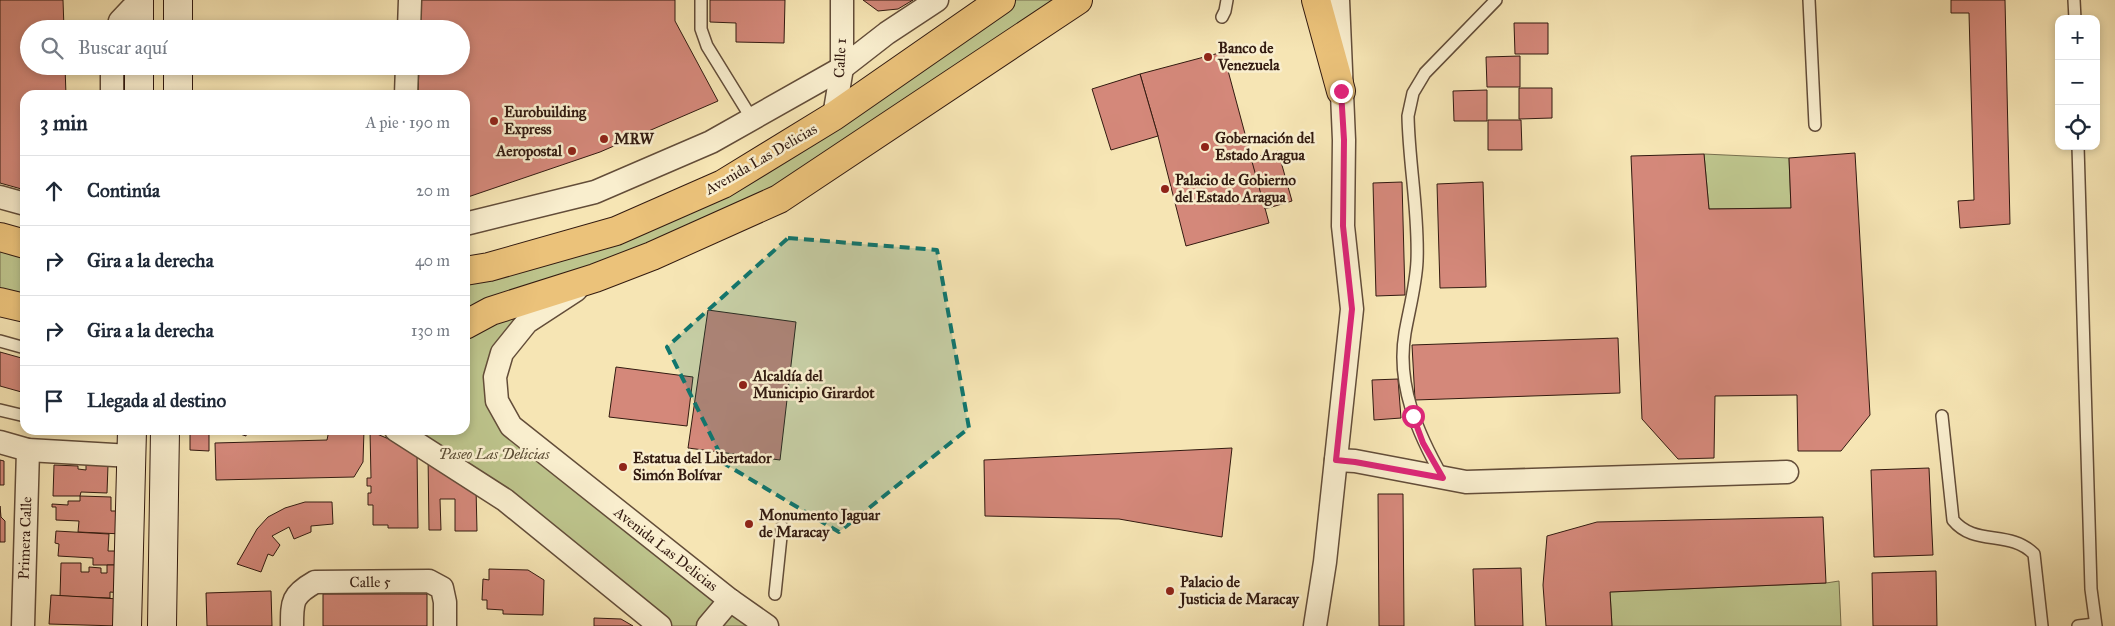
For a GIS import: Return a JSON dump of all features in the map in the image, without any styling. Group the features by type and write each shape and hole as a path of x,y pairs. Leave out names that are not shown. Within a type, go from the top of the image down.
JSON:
{"main road":[{"name":"Avenida Las Delicias","path":"470,270 489,267 616,230 723,184 834,116 1001,0"},
{"name":"Avenida Las Delicias","path":"470,322 491,311 595,278 652,256 788,194 1078,0"},
{"path":"1316,0 1341,91"},
{"path":"0,237 20,243"},
{"path":"0,302 20,307"}],"street":[{"path":"122,20 139,0"},
{"path":"139,0 139,20"},
{"path":"178,0 178,20"},
{"path":"409,20 410,0"},
{"name":"Calle 1","path":"834,116 842,68 842,0"},
{"path":"470,223 595,192 711,142 842,68 887,33 937,0"},
{"path":"1316,626 1352,309 1343,226 1344,140 1338,0"},
{"path":"112,75 112,90"},
{"path":"139,75 139,90"},
{"path":"178,75 178,90"},
{"path":"406,90 407,75"},
{"path":"0,197 20,203"},
{"name":"Avenida Las Delicias","path":"595,278 527,322 502,353 495,377 497,401 510,426 730,600 767,626"},
{"path":"162,626 165,435"},
{"path":"404,435 505,500 660,626"},
{"path":"0,442 28,450 131,443 127,626"},
{"name":"Primera Calle","path":"23,626 28,450"},
{"path":"1336,460 1466,482 1786,472"},
{"name":"Calle 5","path":"292,626 292,606 299,591 314,582 429,581 442,588 445,602 444,626"},
{"path":"708,626 730,600"}],"lane":[{"path":"700,0 701,29 707,46 752,119"},
{"path":"1222,17 1226,11 1227,0"},
{"path":"1443,478 1423,443 1413,416 1404,368 1405,333 1417,262 1408,116 1413,93 1425,73 1496,0"},
{"path":"1809,0 1815,125"},
{"path":"2074,0 2075,15"},
{"path":"2078,150 2091,588 2095,625 2078,626"},
{"path":"0,341 20,347"},
{"path":"0,410 20,415"},
{"path":"1942,416 1953,520 1959,527 1970,534 1982,537 2001,537 2026,546 2034,554 2042,626"},
{"path":"775,594 782,528"}],"highlighted area":[{"path":"788,238 937,250 969,428 839,532 725,464 667,347"}],"green space":[{"name":"Paseo Las Delicias","path":"1001,0 1078,0 859,146 595,278 502,353 497,401 769,626 660,626 403,435 470,435 470,269 723,184"},
{"path":"1704,154 1789,158 1791,208 1709,209"},
{"path":"0,237 20,243 20,307 0,302"},
{"path":"1839,581 1841,626 1612,626 1610,592"}],"building":[{"path":"0,0 63,0 64,20 20,20 20,75 65,75 66,90 20,90 20,189 0,183"},
{"path":"421,0 675,0 675,21 718,101 600,152 470,196 470,90 418,90 419,75 470,75 470,20 420,20"},
{"path":"710,0 785,0 784,43 736,42 736,23 710,22"},
{"path":"863,0 913,0 898,9 878,11"},
{"path":"1951,0 2005,0 2010,224 1960,228 1958,201 1974,200 1969,13 1951,13"},
{"path":"1514,23 1548,23 1548,54 1515,54"},
{"name":"Gobernación del Estado Aragua","path":"1223,52 1269,223 1186,246 1140,74"},
{"path":"1520,56 1520,87 1487,87 1486,57"},
{"path":"1140,74 1158,136 1111,150 1092,89"},
{"path":"1519,88 1552,88 1552,118 1519,119"},
{"path":"1487,90 1487,121 1454,121 1453,91"},
{"path":"1488,120 1521,120 1522,150 1488,150"},
{"path":"1278,151 1292,201 1265,209 1251,158"},
{"path":"1855,153 1870,415 1841,451 1798,451 1797,395 1715,396 1714,458 1678,459 1642,419 1631,156 1704,154 1709,209 1791,208 1789,158"},
{"path":"1402,182 1405,295 1376,296 1373,183"},
{"path":"1483,182 1486,287 1440,288 1437,184"},
{"name":"Alcaldía del Municipio Girardot","path":"708,310 796,322 780,460 688,448"},
{"path":"1618,338 1620,393 1415,400 1412,345"},
{"path":"0,352 20,358 20,392 0,386"},
{"path":"616,367 693,377 687,426 609,417"},
{"path":"1398,379 1401,418 1374,420 1372,380"},
{"path":"190,435 209,435 209,451 190,450"},
{"path":"328,435 364,435 363,462 354,477 216,480 215,443 327,440"},
{"path":"370,435 379,435 417,451 418,528 388,528 388,525 373,525 373,505 368,505 368,493 371,493 371,486 367,486 367,478 371,478"},
{"path":"1232,448 1222,537 1119,519 985,516 984,460"},
{"path":"428,454 476,487 477,531 455,531 455,499 440,499 441,530 429,530"},
{"path":"0,460 4,461 4,485 0,485"},
{"path":"86,464 108,465 107,493 81,492 80,496 53,496 54,465 78,466 78,469 86,470"},
{"path":"1929,468 1933,555 1874,557 1871,470"},
{"path":"1378,494 1403,494 1404,626 1379,626"},
{"path":"80,496 111,497 111,511 123,511 123,534 78,532 79,521 56,520 56,507 52,507 52,504 68,505 68,501 80,501"},
{"path":"305,502 332,502 333,524 311,526 311,532 294,539 289,527 272,536 280,545 273,556 268,554 261,572 237,564 257,529 268,517 285,508"},
{"path":"0,506 1,517 5,521 5,542 0,542"},
{"path":"1823,517 1826,583 1610,592 1612,626 1546,626 1543,585 1547,536 1597,522"},
{"path":"56,531 109,534 108,551 123,551 123,565 93,565 93,558 58,556 59,544 55,543"},
{"path":"61,563 81,563 81,572 89,572 89,567 101,568 101,573 107,573 107,565 123,565 122,593 110,592 110,598 60,596"},
{"path":"1521,568 1523,626 1475,626 1473,569"},
{"path":"489,569 528,570 544,580 543,615 503,614 503,610 487,609 487,600 482,600 483,579 489,580"},
{"path":"1936,571 1937,626 1873,626 1872,573"},
{"path":"271,591 272,626 207,626 206,593"},
{"path":"323,594 427,594 427,626 323,626"},
{"path":"51,595 119,599 118,626 49,624"},
{"path":"594,618 621,619 633,626 594,626"}],"place":[{"name":"Banco de Venezuela","path":"1208,57"},
{"name":"Eurobuilding Express","path":"494,121"},
{"name":"MRW","path":"604,139"},
{"name":"Gobernación del Estado Aragua","path":"1205,147"},
{"name":"Aeropostal","path":"572,151"},
{"name":"Palacio de Gobierno del Estado Aragua","path":"1165,189"},
{"name":"Alcaldía del Municipio Girardot","path":"743,385"},
{"name":"Estatua del Libertador Simón Bolívar","path":"623,467"},
{"name":"Monumento Jaguar de Maracay","path":"749,524"},
{"name":"Palacio de Justicia de Maracay","path":"1170,591"}],"route":[{"path":"1341,91 1344,140 1343,226 1352,309 1336,460 1443,478 1423,443 1413,416"}]}
